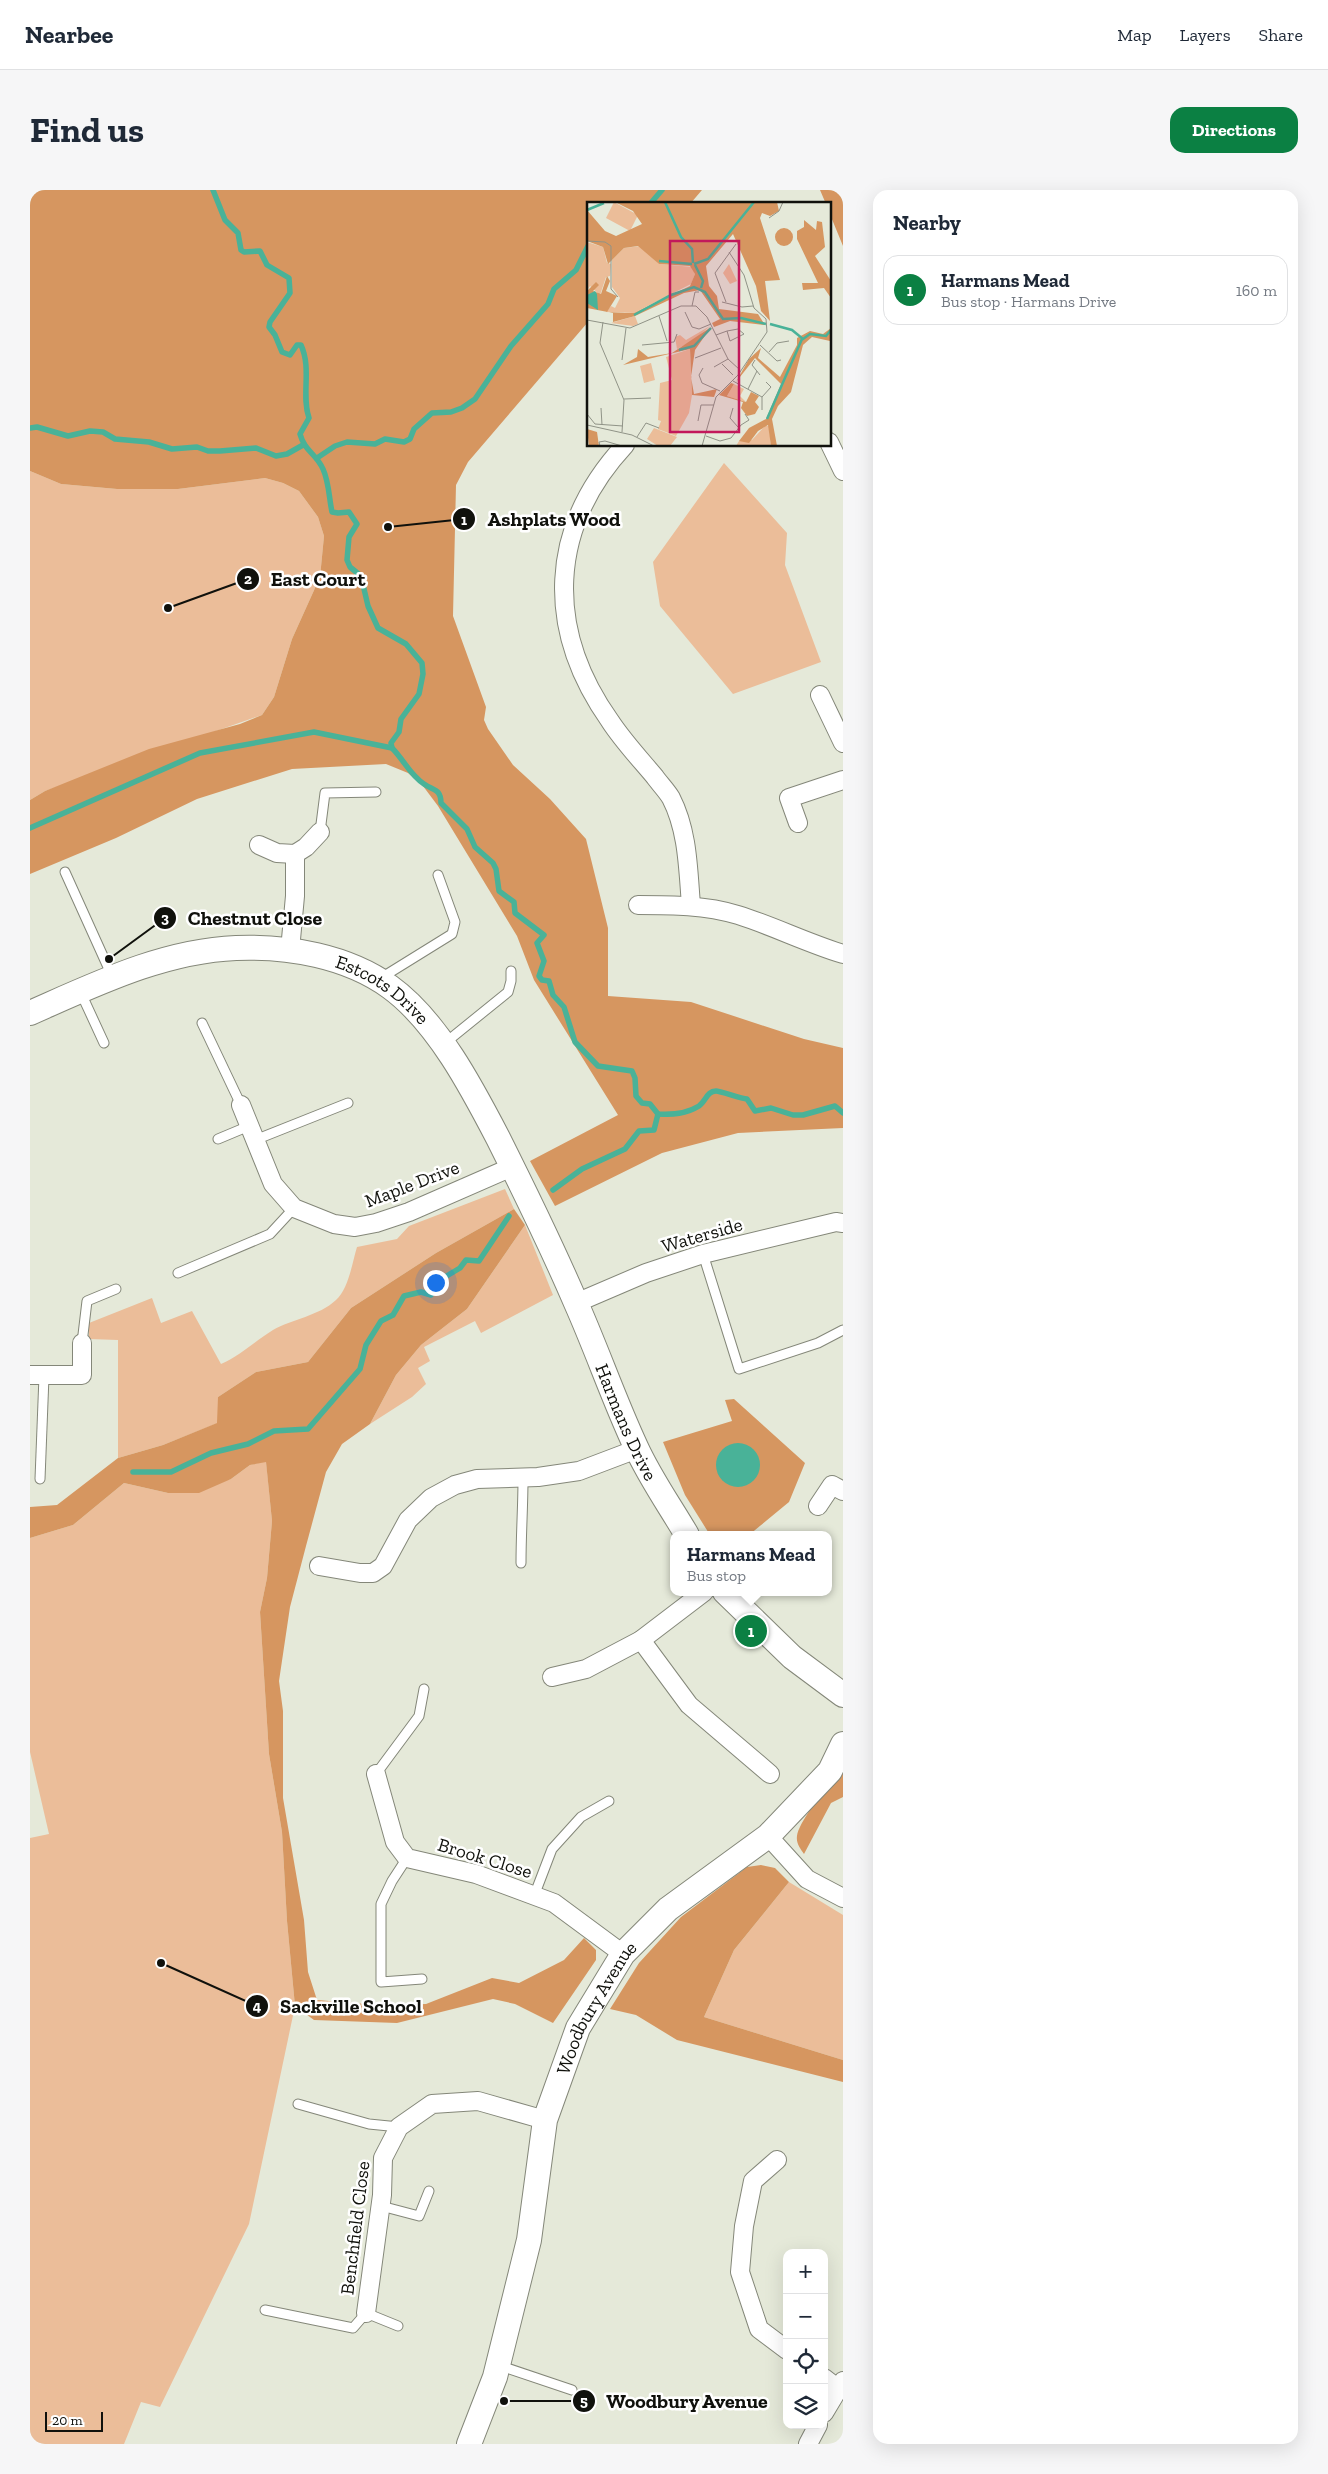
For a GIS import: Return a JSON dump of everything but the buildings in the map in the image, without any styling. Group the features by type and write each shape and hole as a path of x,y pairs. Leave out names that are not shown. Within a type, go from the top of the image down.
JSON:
{"street":[{"path":"624,446 605,467 590,490 572,529 566,561 564,597 569,630 577,661 591,693 611,723 671,797 686,840 691,905"},
{"path":"831,446 843,471"},
{"path":"820,695 843,743"},
{"path":"798,823 790,798 843,780"},
{"path":"259,845 277,853 295,854 306,848 320,832"},
{"path":"290,950 295,896 295,854"},
{"path":"638,905 691,905 738,915 843,954"},
{"name":"Estcots Drive","path":"30,1013 112,976 162,960 198,952 237,948 290,950 332,959 365,972 391,988 415,1009 471,1086 512,1166 576,1302"},
{"name":"Maple Drive","path":"241,1105 273,1184 294,1208 334,1224 355,1227 376,1223 409,1212 512,1166"},
{"name":"Waterside","path":"576,1302 646,1273 703,1254 836,1222 843,1223"},
{"name":"Harmans Drive","path":"576,1302 637,1449 685,1531"},
{"path":"37,1376 82,1374 82,1344"},
{"path":"319,1566 360,1573 374,1573 383,1566 408,1520 431,1498 455,1485 477,1479 523,1478 579,1470 637,1449"},
{"path":"818,1506 832,1485 843,1491"},
{"path":"552,1677 586,1669 642,1640 699,1596"},
{"path":"729,1596 792,1657 843,1695"},
{"path":"642,1640 689,1705 770,1774"},
{"name":"Woodbury Avenue","path":"469,2444 498,2365 529,2240 545,2120 578,2028 623,1954 668,1909 768,1836 830,1771 843,1744"},
{"path":"376,1774 395,1842 407,1858"},
{"path":"768,1836 807,1879 843,1898"},
{"name":"Brook Close","path":"407,1858 476,1874 554,1903 623,1954"},
{"name":"Benchfield Close","path":"366,2313 381,2206 383,2158 399,2127 432,2104 478,2101 545,2120"},
{"path":"777,2160 753,2181 744,2226 740,2272 759,2329 783,2347"},
{"path":"828,2402 835,2382"},
{"path":"808,2444 816,2429"}],"lane":[{"path":"320,832 325,793 376,792"},
{"path":"65,872 112,976"},
{"path":"378,980 452,934 455,922 438,875"},
{"path":"442,1045 508,992 511,971"},
{"path":"80,990 104,1043"},
{"path":"202,1024 241,1105"},
{"path":"218,1139 252,1133 348,1103"},
{"path":"178,1273 270,1234 294,1208"},
{"path":"703,1254 739,1369 818,1342 843,1330"},
{"path":"82,1344 86,1301 116,1289"},
{"path":"37,1376 40,1479"},
{"path":"522,1563 520,1527 524,1505 523,1478"},
{"path":"376,1774 419,1716 424,1689"},
{"path":"534,1896 552,1849 581,1817 610,1801"},
{"path":"407,1858 392,1881 381,1904 381,1982 422,1979"},
{"path":"298,2104 369,2124 399,2127"},
{"path":"381,2206 419,2216 429,2192"},
{"path":"264,2310 353,2328 366,2313 398,2326"},
{"path":"498,2365 572,2390"}],"shaded area":[{"path":"30,190 702,190 692,202 587,202 587,323 468,462 456,485 453,616 486,707 484,720 488,729 513,765 550,799 586,839 608,928 608,996 691,1002 804,1039 843,1048 843,1128 738,1133 662,1153 555,1206 530,1161 618,1115 534,980 517,936 438,806 423,786 408,773 386,764 292,769 197,799 116,838 30,874 30,800 45,791 149,749 240,724 262,715 274,697 292,639 320,577 324,536 318,517 299,491 283,483 265,478 178,489 117,489 61,484 30,471"},
{"path":"820,190 843,190 843,246 831,217 831,202 825,202"},
{"path":"724,463 787,533 785,565 821,662 733,694 660,606 653,562"},
{"path":"30,471 61,484 117,489 178,489 265,478 283,483 299,491 318,517 324,536 320,577 292,639 274,697 262,715 45,791 30,800"},
{"path":"505,1189 514,1209 436,1253 351,1308 308,1362 256,1372 218,1397 218,1423 163,1445 118,1458 118,1340 89,1339 89,1323 152,1298 161,1323 192,1311 221,1364 280,1326 314,1314 336,1300 347,1282 357,1247 397,1239 409,1226"},
{"path":"514,1209 525,1225 467,1309 421,1345 396,1375 370,1424 342,1444 326,1472 290,1607 279,1681 283,1711 283,1798 304,1920 308,1972 317,2000 379,2005 426,2004 492,1978 519,1983 564,1960 584,1938 596,1950 596,1960 553,2023 515,2004 493,1999 397,2023 314,2020 295,2006 287,1921 282,1832 269,1754 260,1612 267,1578 272,1521 266,1462 250,1465 231,1479 199,1493 168,1493 124,1483 73,1525 30,1538 30,1507 57,1505 118,1458 163,1445 217,1423 218,1397 256,1372 308,1362 351,1308 436,1253"},
{"path":"525,1225 553,1295 481,1333 475,1321 424,1347 430,1361 418,1368 426,1384 412,1397 370,1424 396,1375 421,1345 467,1309"},
{"path":"734,1399 805,1463 789,1502 754,1531 708,1531 685,1495 663,1442 732,1421 725,1400"},
{"path":"266,1461 272,1521 267,1578 260,1612 269,1754 282,1832 287,1921 295,2006 249,2224 160,2407 141,2402 124,2444 30,2444 30,1838 49,1834 30,1752 30,1538 73,1525 124,1483 168,1493 231,1479 250,1465"},
{"path":"843,1767 843,1797 831,1803 804,1854 797,1841 803,1820"},
{"path":"761,1865 775,1868 789,1882 734,1950 704,2017 843,2060 843,2082 677,2040 636,2015 610,2009 639,1963 681,1917 747,1867"},
{"path":"789,1882 843,1915 843,2060 704,2017 734,1950"}],"water":[{"path":"734,1443 742,1443 754,1449 760,1465 754,1481 742,1487 734,1487 722,1481 716,1469 716,1461 722,1449"}],"waterway":[{"path":"213,190 225,220 238,233 241,250 244,252 260,251 267,265 289,278 290,293 270,322 269,327 275,335 282,352 290,355 297,345 301,345 304,354 306,363 306,400 309,418 300,434 302,440 323,469 328,485 332,512 349,512 357,524 349,537 347,560 350,567 361,576 368,606 378,628 406,644 422,663 423,674 419,694 401,719 399,732 391,743 392,748"},
{"path":"652,202 662,190"},
{"path":"317,458 335,446 347,442 375,444 385,439 404,442 410,439 414,429 432,413 451,412 462,408 475,399 511,346 548,304 554,289 576,270 587,248"},
{"path":"30,428 37,427 68,436 90,431 103,432 115,439 149,442 172,449 197,447 208,451 220,451 256,448 276,456 287,454 303,445"},
{"path":"30,828 200,753 314,732 392,748 415,776 440,795 441,803 467,829 475,847 493,863 496,869 499,891 514,902 515,913 544,935 537,943 544,961 539,976 542,980 549,981 553,995 564,1007 575,1042 598,1066 632,1071 635,1078 636,1096 642,1103 650,1104 658,1114 679,1113 699,1106 709,1094 716,1091 747,1099 755,1111 771,1108 793,1115 803,1115 835,1106 843,1113"},
{"path":"553,1190 582,1169 625,1149 639,1131 654,1130 658,1114"},
{"path":"133,1472 171,1472 211,1453 248,1444 274,1431 308,1429 360,1369 366,1345 381,1321 393,1315 404,1296 421,1292 431,1295 438,1287 440,1280 460,1268 466,1260 479,1261 509,1216"}],"place":[{"name":"Ashplats Wood","path":"388,527"},
{"name":"East Court","path":"168,608"},
{"name":"Chestnut Close","path":"109,959"},
{"name":"Harmans Mead","path":"751,1631"},
{"name":"Sackville School","path":"161,1963"},
{"name":"Woodbury Avenue","path":"504,2401"}]}
